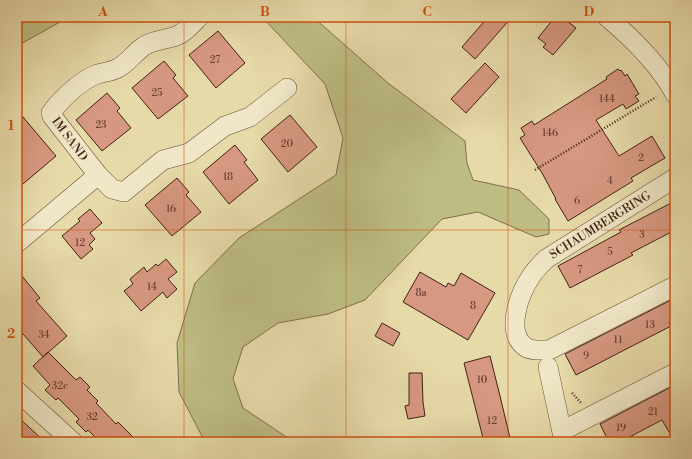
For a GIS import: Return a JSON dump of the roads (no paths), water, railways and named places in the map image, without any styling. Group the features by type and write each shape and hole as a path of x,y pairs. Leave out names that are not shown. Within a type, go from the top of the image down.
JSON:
{"street":[{"name":"IM SAND","path":"199,17 177,36 152,42 143,47 124,65 87,79 57,104 52,113 52,116 98,175 112,189 124,192 163,160 189,153 225,126 250,117 287,88"},
{"path":"607,17 648,57 673,91"},
{"path":"17,243 98,175"},
{"name":"SCHAUMBERGRING","path":"548,358 537,350 528,348 520,341 515,328 516,310 532,275 546,259 558,250 675,178"},
{"path":"675,286 548,358 563,436 675,373"},
{"path":"17,391 72,442"}]}
